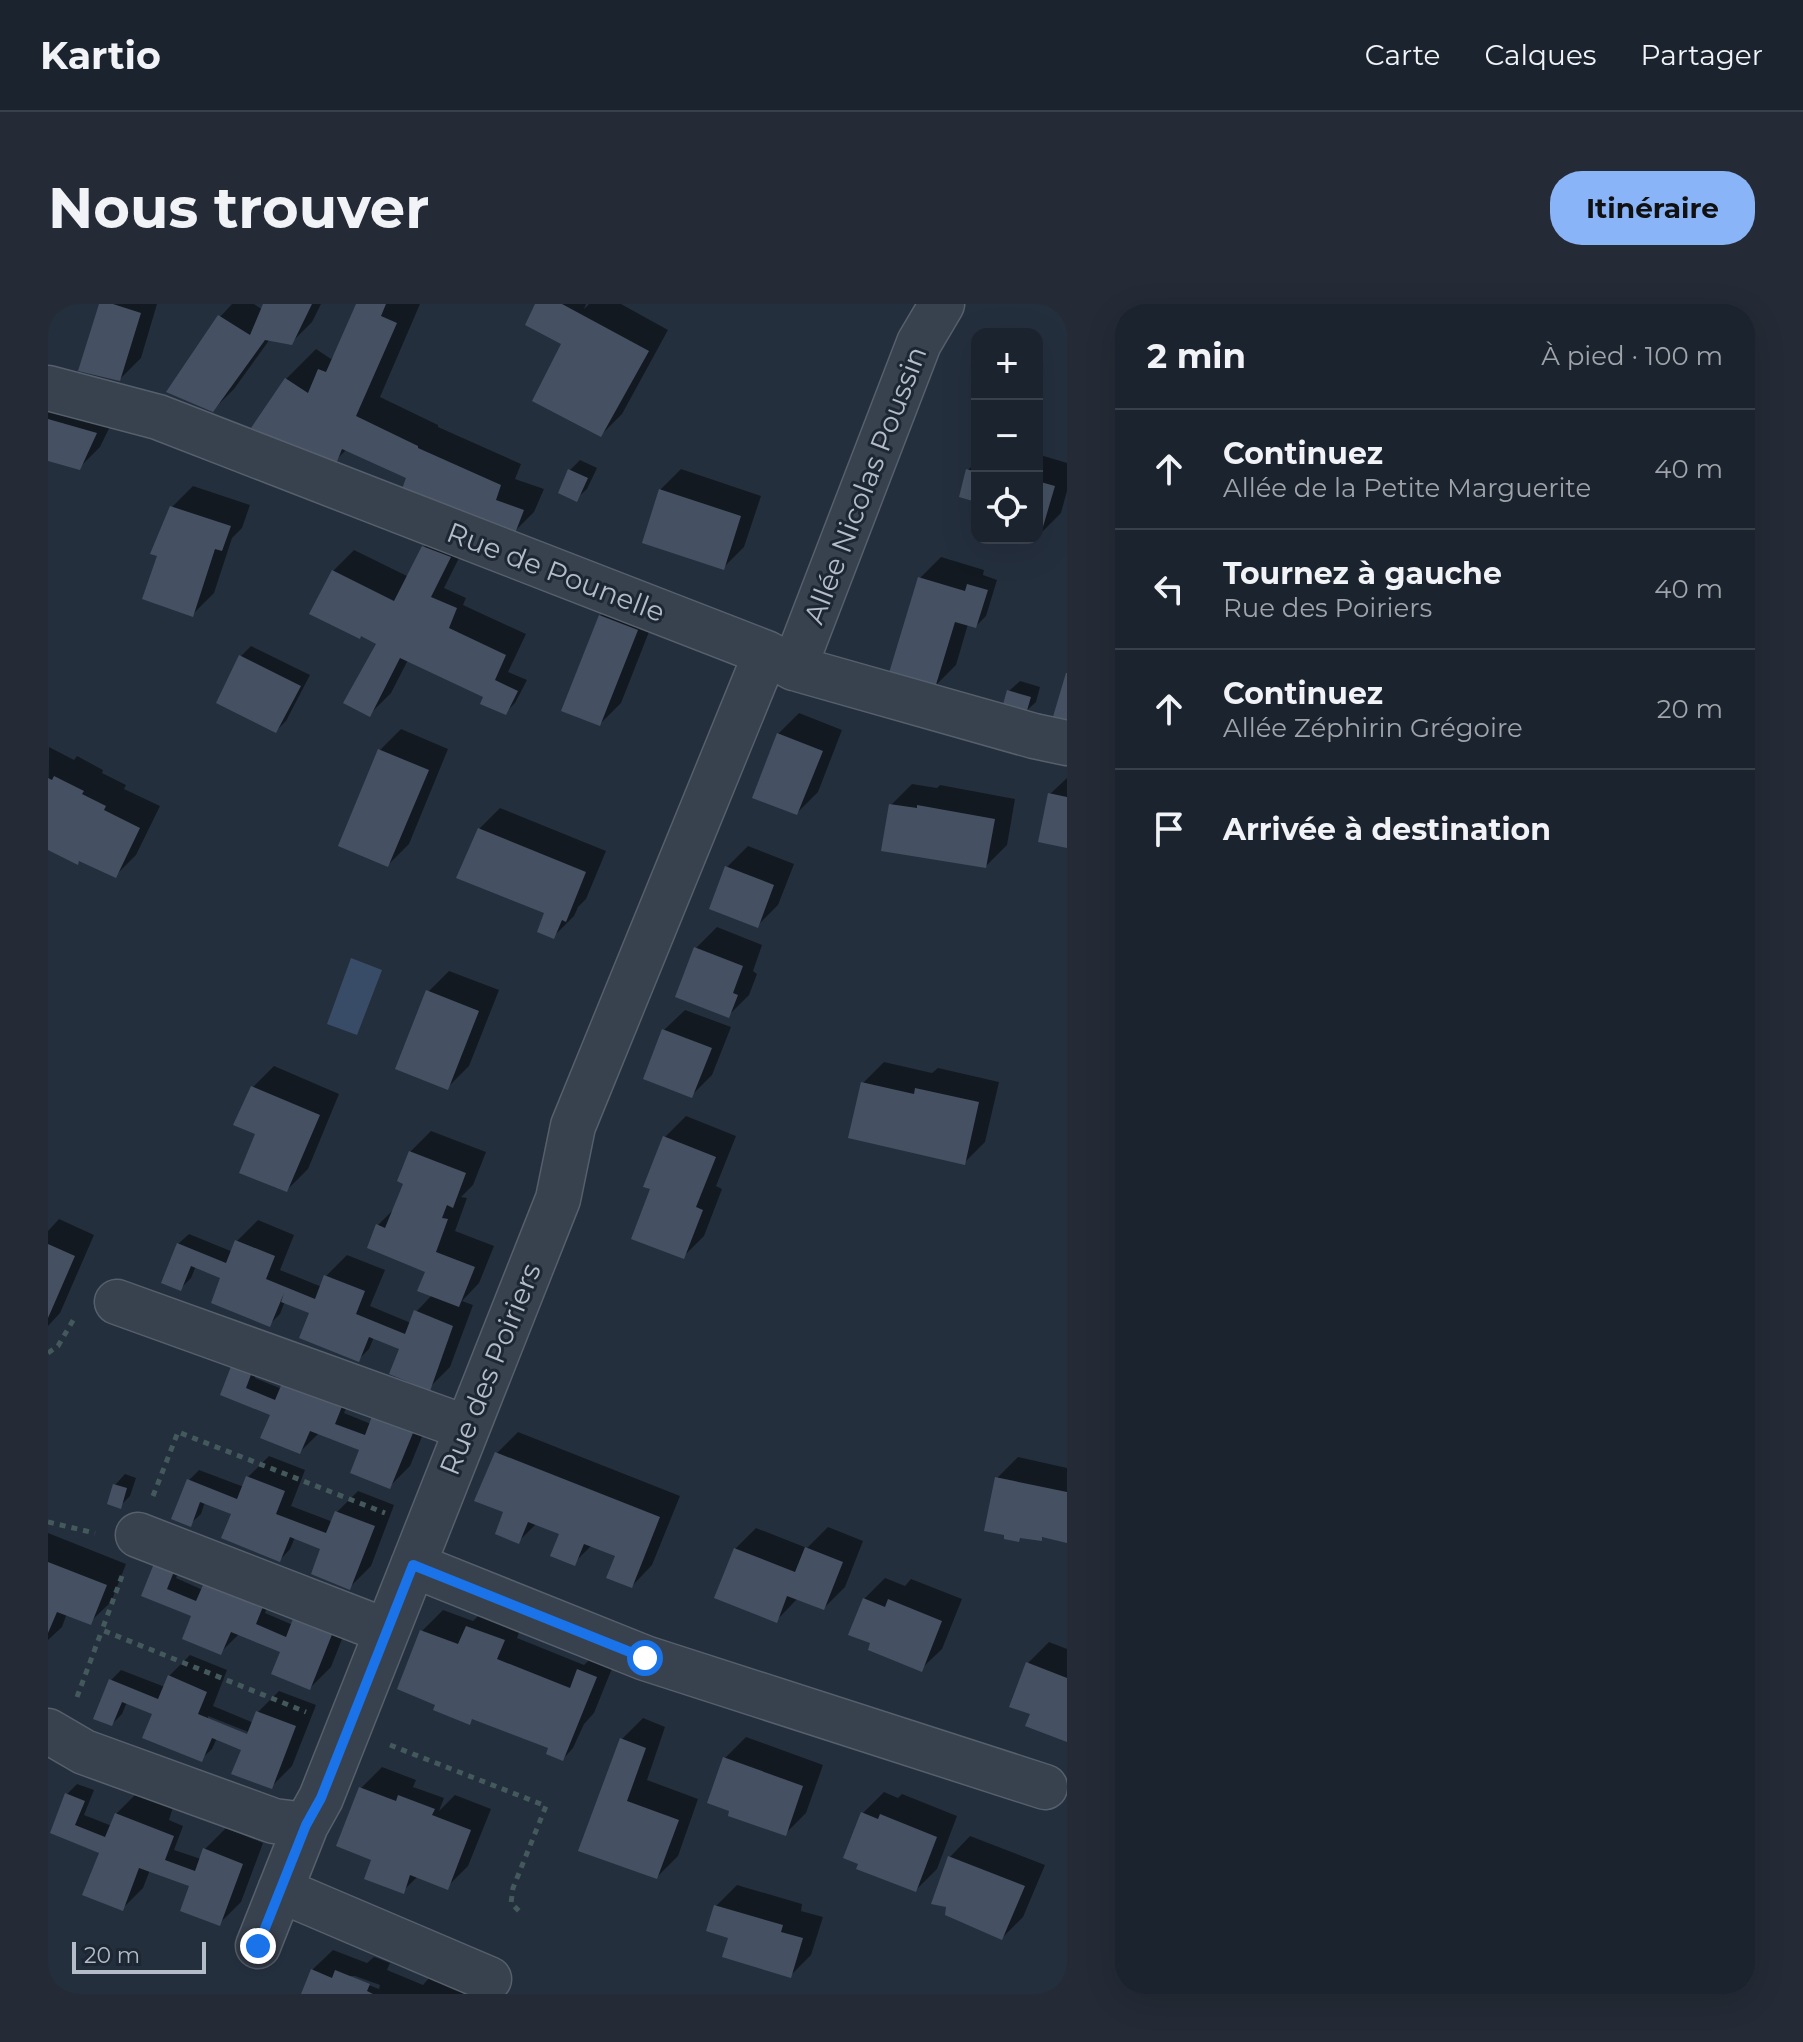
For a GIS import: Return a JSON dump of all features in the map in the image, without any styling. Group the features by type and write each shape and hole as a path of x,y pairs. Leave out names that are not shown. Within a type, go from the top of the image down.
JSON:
{"street":[{"name":"Allée Nicolas Poussin","path":"780,661 919,343 942,304"},
{"name":"Rue de Pounelle","path":"48,388 158,417 780,661 1067,743"},
{"name":"Rue des Poiriers","path":"258,1946 306,1825 321,1798 558,1199 573,1126 780,661"},
{"path":"117,1302 467,1428"},
{"path":"138,1535 386,1631"},
{"path":"413,1565 645,1658 1045,1787"},
{"path":"54,1735 84,1752 274,1821 306,1825"},
{"path":"280,1890 489,1979"}],"path":[{"path":"54,1735 102,1630"}],"water":[{"path":"351,958 382,970 357,1035 327,1024"}],"building":[{"path":"99,304 113,304 141,313 120,381 78,371"},
{"path":"263,304 312,304 292,345 265,340 213,412 166,392 218,315 250,335"},
{"path":"356,304 386,304 381,316 397,323 356,416 501,485 496,500 524,510 514,536 401,492 406,478 342,449 336,464 251,428 285,378 308,393 318,369 326,372"},
{"path":"535,304 562,304 649,351 601,437 532,401 561,344 525,325"},
{"path":"48,419 97,433 80,470 48,461"},
{"path":"568,469 588,478 577,502 558,493"},
{"path":"966,469 971,470 971,501 959,497"},
{"path":"1043,483 1055,486 1043,527"},
{"path":"659,489 741,516 724,570 642,543"},
{"path":"170,506 231,526 222,551 215,549 193,617 142,599 157,556 150,554"},
{"path":"422,546 451,557 431,597 457,608 449,628 506,655 495,680 518,691 506,715 480,704 483,697 400,658 370,717 343,703 376,644 309,614 332,570 394,601"},
{"path":"918,577 965,591 967,584 988,590 976,628 955,622 935,688 889,673"},
{"path":"599,615 638,630 600,726 561,711"},
{"path":"239,655 301,686 276,733 216,703"},
{"path":"1067,673 1067,724 1052,720"},
{"path":"1007,690 1031,697 1026,714 1002,708"},
{"path":"777,733 823,751 797,815 752,798"},
{"path":"378,749 429,770 388,867 338,846"},
{"path":"54,776 84,791 82,794 106,806 104,810 140,828 116,878 79,861 78,865 48,850 48,778 52,780"},
{"path":"1048,793 1067,797 1067,848 1038,842"},
{"path":"889,804 917,808 917,805 995,819 986,868 881,851"},
{"path":"478,828 586,872 566,922 562,920 554,939 537,932 544,913 456,878"},
{"path":"725,866 774,885 758,928 709,909"},
{"path":"694,947 743,966 733,993 738,995 729,1018 675,997"},
{"path":"426,990 479,1011 448,1090 395,1069"},
{"path":"662,1029 712,1048 692,1098 643,1079"},
{"path":"861,1082 914,1094 915,1088 979,1102 965,1165 848,1138"},
{"path":"251,1086 320,1115 287,1192 239,1173 255,1134 233,1125"},
{"path":"663,1136 716,1157 696,1207 703,1210 684,1259 631,1239 650,1189 643,1187"},
{"path":"409,1151 466,1173 453,1208 447,1205 442,1218 448,1219 436,1252 475,1267 459,1307 417,1291 425,1272 367,1248 376,1224 385,1228 403,1184 397,1181"},
{"path":"235,1240 275,1256 266,1279 315,1299 324,1275 365,1291 356,1314 405,1334 414,1310 453,1326 430,1391 389,1374 399,1349 369,1337 359,1362 299,1338 309,1313 281,1302 284,1293 270,1327 211,1303 220,1278 191,1266 181,1291 161,1283 177,1243 226,1263"},
{"path":"48,1244 75,1256 48,1318"},
{"path":"235,1356 255,1364 246,1388 275,1400 285,1376 345,1399 335,1424 365,1435 374,1411 415,1428 390,1489 350,1473 359,1450 310,1431 300,1454 260,1438 270,1415 220,1395"},
{"path":"495,1452 660,1517 632,1588 606,1578 615,1556 584,1544 575,1566 550,1556 559,1534 528,1522 519,1544 495,1534 503,1512 474,1501"},
{"path":"246,1476 285,1491 276,1514 326,1533 335,1511 375,1526 350,1590 311,1574 320,1549 290,1537 280,1562 221,1538 231,1514 200,1502 191,1527 171,1519 187,1479 237,1499"},
{"path":"995,1477 1067,1492 1067,1543 1042,1537 1042,1541 1020,1538 1019,1542 984,1531"},
{"path":"113,1484 127,1488 121,1509 107,1504"},
{"path":"805,1547 843,1562 824,1610 787,1596 777,1623 714,1598 734,1548 795,1572"},
{"path":"157,1556 177,1564 167,1589 196,1601 207,1576 266,1599 256,1624 286,1637 296,1611 335,1627 310,1690 271,1674 280,1652 231,1632 221,1655 182,1639 191,1616 141,1596"},
{"path":"48,1562 107,1585 91,1625 57,1612 48,1633"},
{"path":"863,1598 885,1607 888,1599 942,1621 922,1672 868,1650 870,1643 848,1635"},
{"path":"466,1626 505,1640 497,1659 570,1688 577,1669 597,1677 563,1761 546,1754 548,1748 472,1719 470,1725 433,1710 435,1705 397,1689 420,1630 458,1644"},
{"path":"1026,1662 1067,1678 1067,1742 1025,1726 1030,1714 1009,1707"},
{"path":"168,1675 207,1692 198,1714 247,1734 256,1711 296,1726 272,1789 231,1774 241,1750 212,1738 202,1762 142,1738 152,1714 122,1702 112,1726 93,1719 109,1679 158,1699"},
{"path":"620,1738 646,1748 627,1801 679,1820 657,1879 578,1851"},
{"path":"723,1757 803,1786 786,1836 728,1816 729,1811 707,1803"},
{"path":"359,1787 396,1801 398,1795 435,1809 432,1815 471,1830 448,1890 410,1875 404,1894 364,1879 371,1860 336,1846"},
{"path":"65,1793 85,1801 75,1825 105,1837 115,1813 174,1836 165,1860 195,1871 203,1848 243,1864 220,1926 180,1911 189,1886 139,1868 123,1911 82,1895 99,1853 50,1833"},
{"path":"861,1812 878,1819 880,1814 937,1837 916,1892 856,1869 858,1864 843,1858"},
{"path":"948,1856 1025,1886 1002,1940 945,1915 946,1907 931,1904"},
{"path":"714,1905 783,1925 781,1932 803,1938 791,1978 722,1957 728,1938 706,1931"},
{"path":"311,1969 332,1978 335,1970 370,1984 367,1991 373,1994 301,1994"}],"route":[{"path":"258,1946 306,1825 321,1798 413,1565 645,1658"}]}
